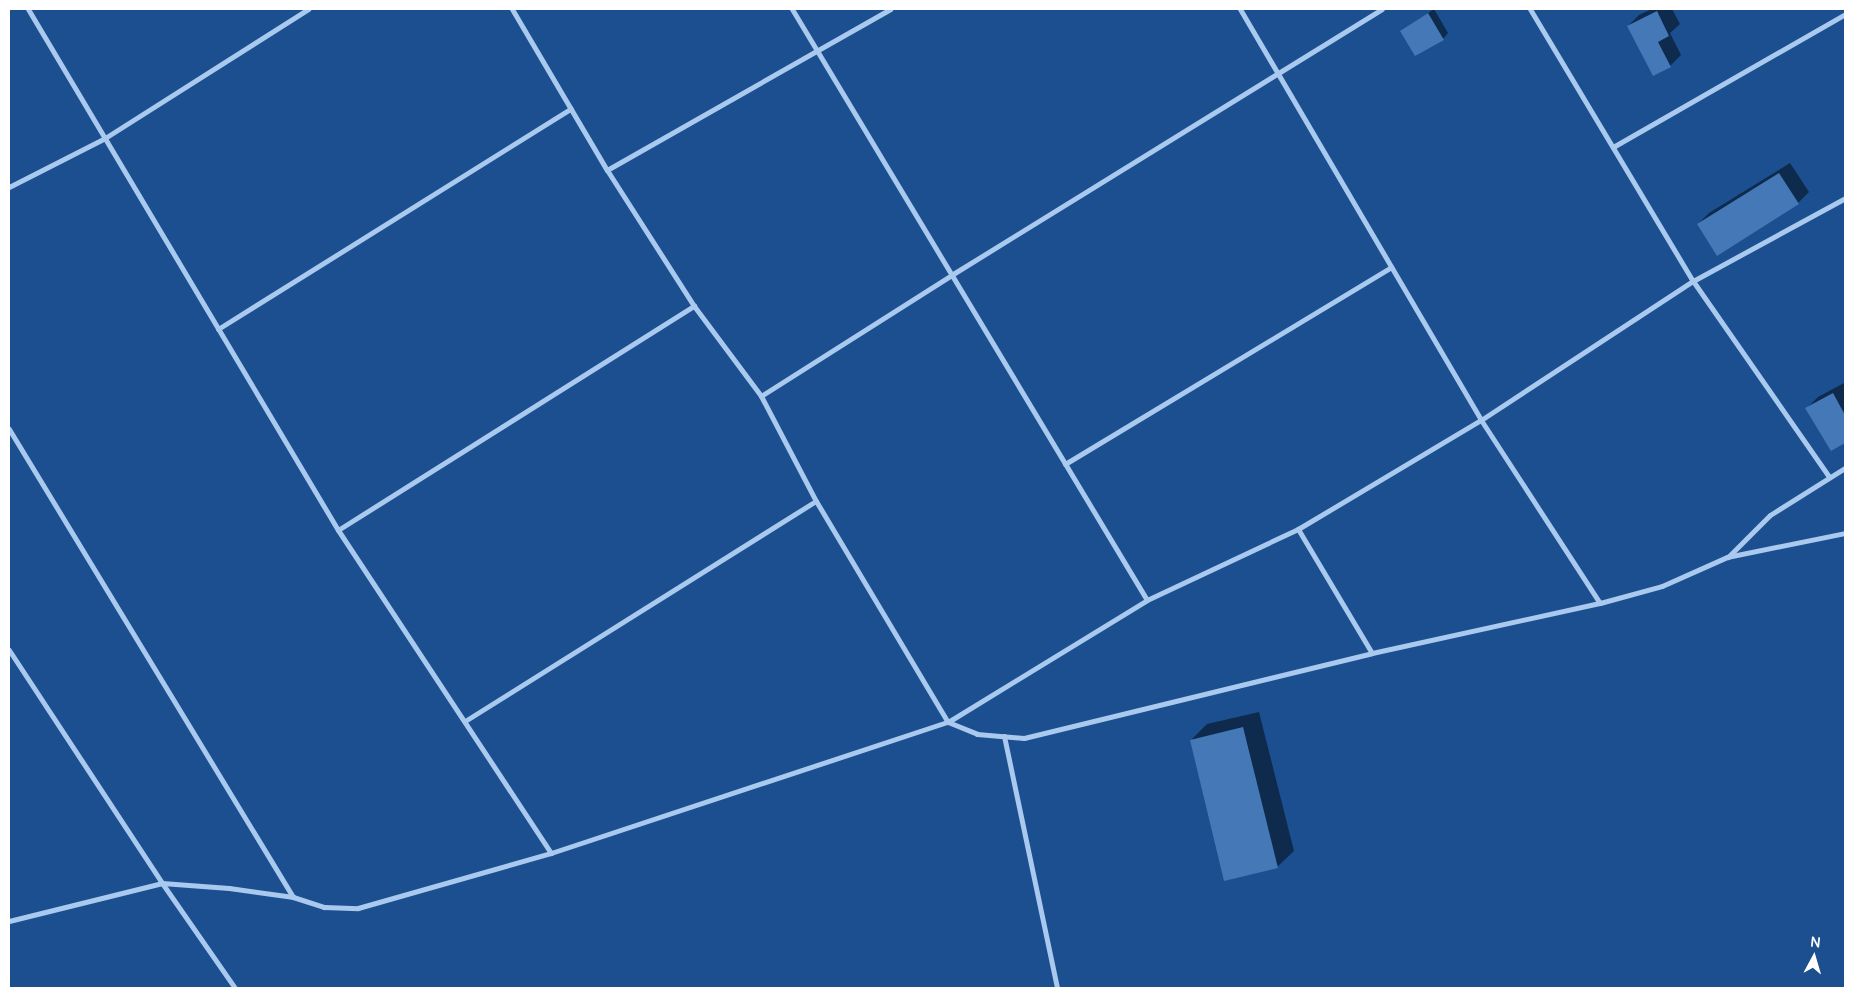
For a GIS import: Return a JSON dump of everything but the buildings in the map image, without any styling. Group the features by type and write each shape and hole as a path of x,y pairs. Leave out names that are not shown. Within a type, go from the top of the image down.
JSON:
{"street":[{"path":"28,9 338,530 552,853"},
{"path":"9,187 105,138 308,9"},
{"path":"512,9 607,170 694,306 762,396 816,502 948,722 977,734 1024,738 1372,652 1600,603 1662,586 1727,557 1845,533"},
{"path":"792,9 953,274 1147,600"},
{"path":"607,170 890,9"},
{"path":"1240,9 1481,420 1600,603"},
{"path":"762,396 953,274 1277,72 1382,9"},
{"path":"1530,9 1693,281 1829,477"},
{"path":"1613,147 1845,14"},
{"path":"218,328 571,108"},
{"path":"9,920 162,882 230,888 294,897 324,907 358,908 552,853 948,722 1147,600 1298,529 1481,420 1693,281 1845,198"},
{"path":"1065,464 1390,267"},
{"path":"338,530 694,306"},
{"path":"9,429 294,897"},
{"path":"1727,557 1770,515 1845,468"},
{"path":"465,721 816,502"},
{"path":"1298,529 1372,652"},
{"path":"9,650 162,882 235,988"},
{"path":"1004,736 1057,988"}]}
